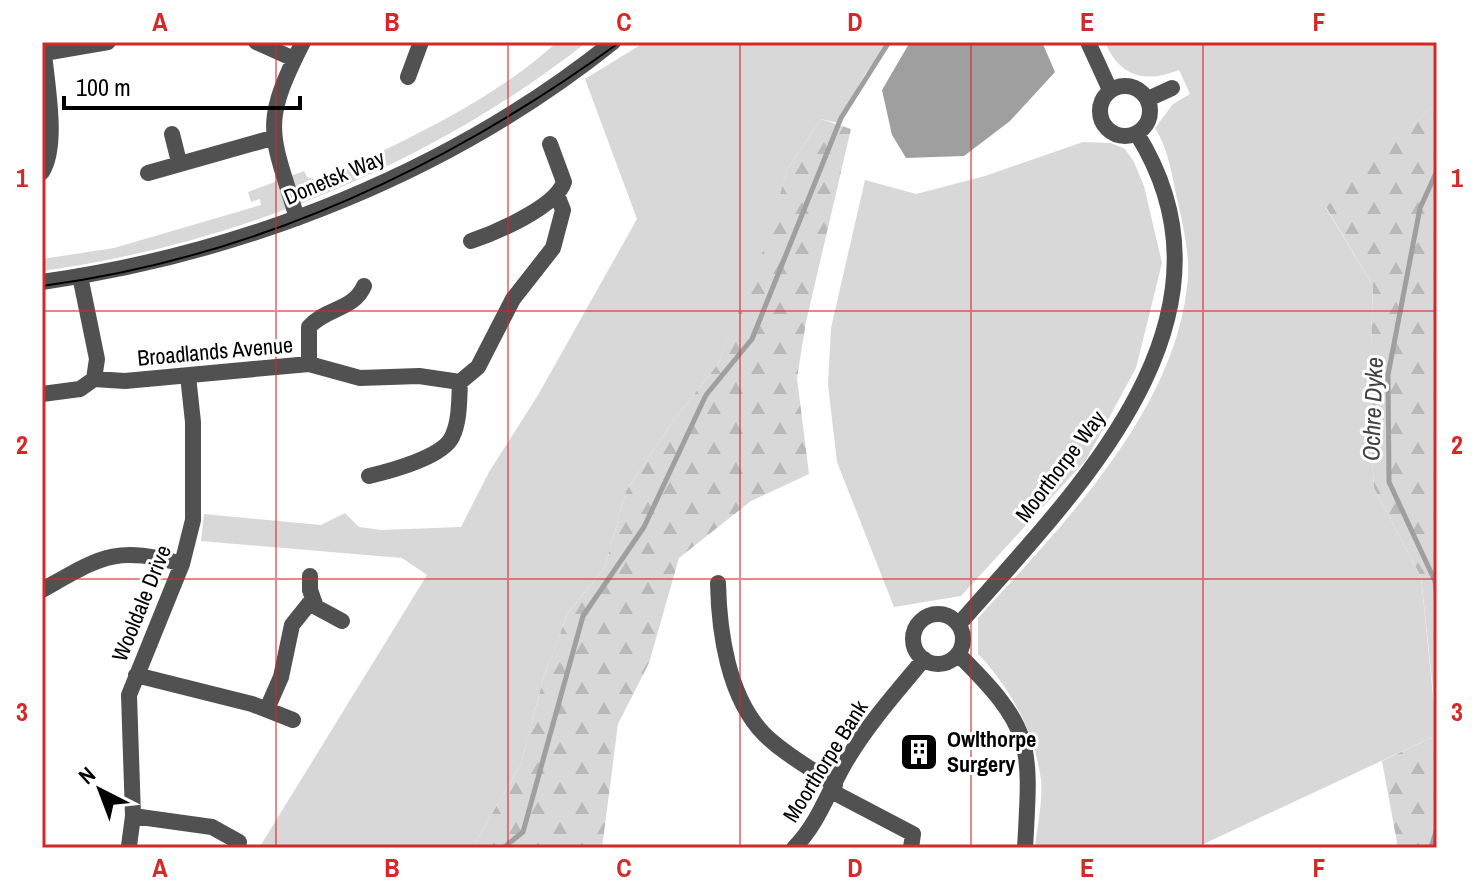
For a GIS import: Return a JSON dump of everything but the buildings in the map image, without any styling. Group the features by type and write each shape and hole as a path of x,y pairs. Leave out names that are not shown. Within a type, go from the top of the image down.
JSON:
{"street":[{"path":"42,172 49,159 50,136 43,47 108,42"},
{"path":"256,42 294,59"},
{"path":"297,218 272,138 274,106 303,42"},
{"path":"408,77 421,42"},
{"name":"Donetsk Way","path":"42,282 148,263 297,218 351,196 454,145 548,88 613,42"},
{"path":"1088,42 1110,90"},
{"path":"1129,86 1148,99 1149,121 1137,134 1114,134 1095,124 1100,105 1110,90 1129,86"},
{"path":"1148,99 1172,88"},
{"path":"172,134 179,162"},
{"name":"Moorthorpe Way","path":"959,624 1068,500 1117,430 1155,357 1172,308 1178,268 1167,191 1137,134"},
{"path":"148,173 272,138"},
{"path":"471,241 501,229 557,195 564,182 550,144"},
{"path":"369,476 437,453 450,441 457,420 460,382 478,367 513,299 553,248 563,210 557,195"},
{"path":"80,276 97,359 94,379"},
{"path":"309,364 309,327 327,312 354,301 364,286"},
{"name":"Broadlands Avenue","path":"42,394 80,389 94,379 125,381 309,364 360,378 419,376 460,382"},
{"name":"Wooldale Drive","path":"129,846 133,816 127,709 136,675 182,564 191,531 194,496 188,376"},
{"path":"42,590 106,556 137,553 182,564"},
{"path":"310,576 312,600 324,614 342,621"},
{"path":"718,583 719,630 741,698 763,734 834,788 913,834 911,848"},
{"path":"267,709 281,677 292,625 312,600"},
{"path":"943,614 959,624 963,641 958,654 944,663 924,659 914,645 916,628 921,620 943,614"},
{"path":"958,654 998,693 1019,726 1029,759 1025,848"},
{"name":"Moorthorpe Bank","path":"794,848 813,829 869,724 924,659"},
{"path":"136,675 267,709 293,720"},
{"path":"133,816 212,827 239,842"}],"green space":[{"path":"557,42 587,42 527,86 464,125 398,161 330,192 188,241 42,271 42,259 114,248 261,205 260,199 251,202 248,192 304,171 307,177 320,181 473,103 531,64"},
{"path":"645,42 889,42 865,74 838,123 821,119 786,171 773,228 718,364 676,417 626,491 605,567 568,613 544,676 521,764 472,848 259,848 427,575 402,558 201,541 204,514 321,525 345,513 359,527 381,530 461,527 489,472 538,395 637,219 585,79"},
{"path":"1105,42 1437,42 1437,102 1326,208 1373,286 1369,407 1374,488 1421,577 1437,735 1195,848 1035,848 1041,805 1038,762 1019,712 978,654 978,618 1076,507 1136,424 1160,380 1177,334 1187,287 1187,255 1170,164 1155,128 1173,104 1190,94 1179,70 1155,76 1134,74 1118,63"},
{"path":"1437,102 1437,727 1421,577 1374,488 1369,407 1373,286 1326,207"},
{"path":"821,119 851,129 806,322 797,378 809,474 751,501 679,558 649,663 618,724 602,848 472,848 521,764 544,676 568,613 605,567 626,491 676,417 718,364 772,228 786,171"},
{"path":"1083,142 1111,143 1125,149 1144,186 1162,263 1136,368 1086,460 961,596 894,607 837,462 828,385 831,328 865,180 916,194 985,176"},
{"path":"1437,735 1437,848 1398,848 1382,761"}],"shaded area":[{"path":"910,42 1042,42 1055,72 1010,121 964,156 906,158 892,135 882,90"}],"waterway":[{"path":"503,848 523,832 583,616 644,527 706,395 752,339 841,118 889,42"},
{"name":"Ochre Dyke","path":"1437,171 1420,208 1388,375 1389,482 1435,581 1437,596"},
{"name":"Ochre Dyke","path":"1431,848 1437,828"}],"tram line":[{"path":"42,286 121,273 198,254 346,200 417,167 487,129 620,42"}],"place":[{"name":"Owlthorpe Surgery","path":"919,752"}]}
